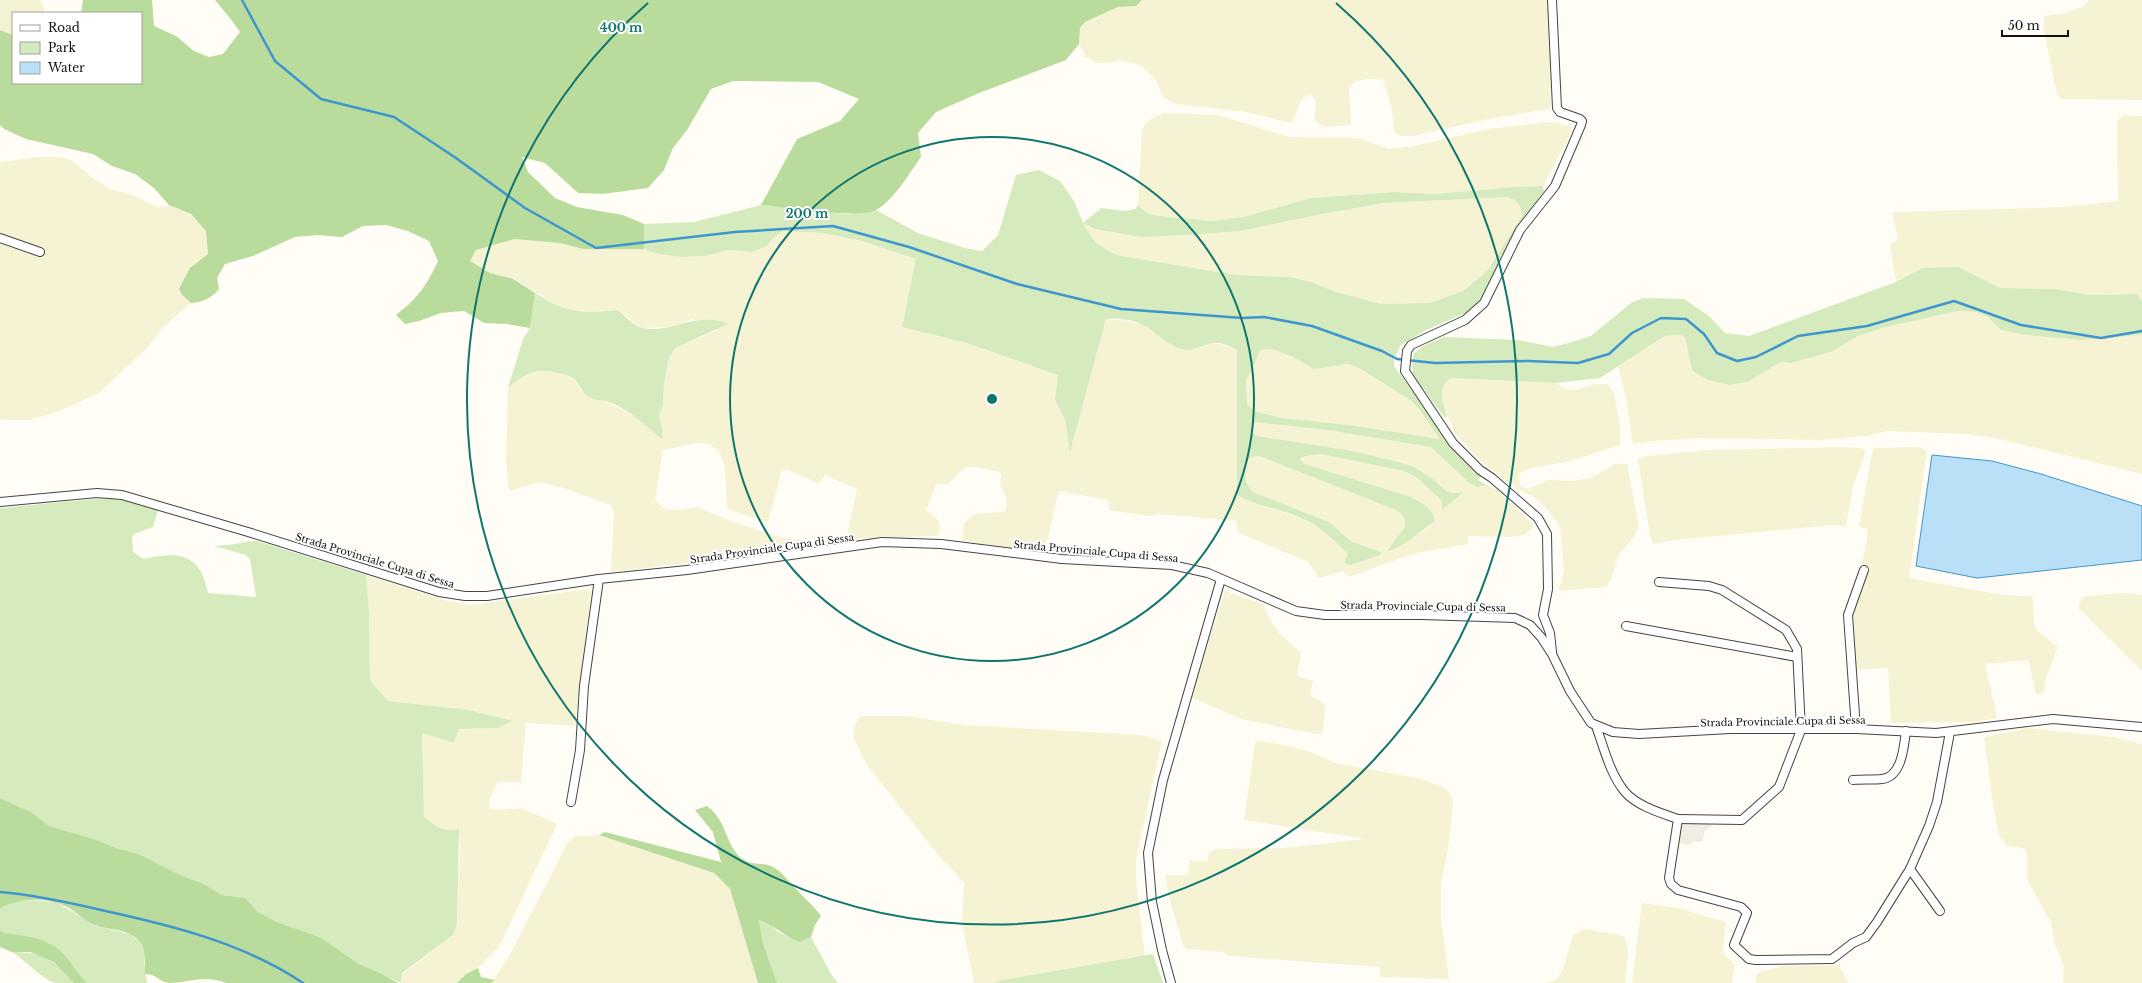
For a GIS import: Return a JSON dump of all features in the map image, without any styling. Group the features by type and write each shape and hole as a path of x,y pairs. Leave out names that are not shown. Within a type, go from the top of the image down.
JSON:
{"street":[{"path":"1552,0 1557,108 1560,112 1578,117 1582,121 1573,145 1555,186 1520,230 1484,303 1465,320 1415,342 1407,351 1405,371 1453,443 1480,470 1492,478 1538,518 1547,534 1548,589 1543,615 1552,640 1552,654"},
{"path":"0,238 40,252"},
{"name":"Strada Provinciale Cupa di Sessa","path":"0,502 97,493 122,495 233,527 439,592 465,596 487,596 600,579 687,570 882,542 941,544 1062,559 1172,565 1208,573 1296,610 1325,615 1422,615 1515,618 1535,629 1552,654 1570,691 1586,716 1596,726 1614,732 1639,734 1730,729 1856,729 1950,732 2053,719 2142,727"},
{"path":"1856,729 1848,615 1864,570"},
{"path":"571,802 580,750 584,686 600,579"},
{"path":"1171,983 1162,950 1152,902 1148,853 1163,780 1221,579"},
{"path":"1596,726 1617,779 1626,793 1660,813 1678,819 1742,820 1779,787 1801,730 1797,649 1786,630 1722,590 1709,586 1659,582"},
{"path":"1626,626 1797,657"},
{"path":"1853,780 1883,779 1894,773 1904,749 1906,731"},
{"path":"1678,819 1669,878 1671,884 1678,890 1741,907 1747,913 1734,945 1749,959 1832,959 1853,943 1866,936 1877,922 1910,870 1937,802 1950,732"},
{"path":"1910,870 1940,911"}],"shaded area":[{"path":"0,0 40,0 46,12 12,12 12,35 0,30"},
{"path":"1142,0 1548,0 1552,58 1550,109 1493,118 1413,136 1401,136 1394,132 1392,109 1383,80 1379,79 1367,79 1355,82 1349,87 1351,125 1323,127 1315,120 1316,102 1312,95 1308,94 1300,102 1292,123 1246,112 1176,104 1164,98 1155,79 1141,65 1119,60 1108,63 1096,63 1086,57 1079,44 1080,28 1085,22 1118,7 1136,6"},
{"path":"2089,0 2142,0 2142,100 2061,99 2057,94 2043,27 2045,16 2066,13 2084,6"},
{"path":"1165,113 1218,115 1290,137 1358,138 1389,149 1414,146 1489,129 1551,122 1570,126 1572,131 1543,186 1434,194 1394,192 1311,198 1243,217 1212,221 1159,216 1147,213 1138,205 1142,131 1145,124 1154,117"},
{"path":"2123,115 2142,116 2142,301 2137,294 2090,295 2055,289 2000,288 1979,279 1968,272 1922,268 1896,282 1890,244 1898,240 1892,212 2065,207 2118,201 2117,121"},
{"path":"37,157 61,157 73,161 90,176 110,189 132,195 158,207 169,205 190,214 207,231 208,254 190,268 182,295 191,303 163,327 149,346 98,394 54,413 29,420 6,420 0,419 0,162"},
{"path":"1508,197 1517,201 1521,207 1522,216 1488,270 1463,291 1429,303 1381,304 1336,292 1314,283 1291,277 1236,275 1116,255 1096,243 1083,223 1095,229 1140,237 1189,235 1240,231 1384,203"},
{"path":"783,231 823,233 862,241 917,259 902,327 967,343 1058,375 1055,400 1065,420 1070,451 1106,319 1121,320 1144,325 1152,332 1195,349 1215,343 1237,350 1237,495 1250,502 1298,517 1327,532 1348,554 1345,563 1351,564 1380,555 1352,542 1329,522 1253,492 1249,488 1245,477 1247,461 1252,457 1259,456 1396,510 1404,515 1405,527 1389,550 1390,551 1431,526 1378,487 1304,464 1300,460 1305,456 1321,454 1404,471 1416,477 1434,493 1442,502 1442,510 1452,493 1446,491 1433,479 1414,467 1256,436 1252,432 1251,426 1255,422 1327,430 1431,447 1469,483 1483,487 1487,485 1498,491 1533,524 1533,528 1524,535 1513,537 1468,536 1468,544 1412,554 1349,577 1343,571 1319,578 1308,562 1237,532 1236,521 1160,514 1148,516 1109,510 1108,500 1059,491 1044,554 962,540 964,523 975,514 1004,512 1006,509 1006,497 1000,486 1001,475 999,472 976,467 964,468 948,484 937,483 926,510 939,521 940,528 937,536 855,539 847,535 857,489 825,475 819,484 789,470 782,470 768,522 727,509 725,466 719,451 709,444 698,443 663,450 655,499 663,508 674,510 697,507 731,521 779,537 837,544 611,572 614,513 611,505 560,487 540,482 509,491 506,460 508,388 532,371 543,370 563,374 574,380 582,392 593,399 607,401 637,418 661,438 662,427 659,416 663,405 664,382 669,358 675,348 718,330 693,319 671,327 642,328 618,310 583,313 564,308 552,303 513,279 490,273 470,261 476,249 514,239 560,243 583,249 644,249 658,254 682,257 705,256 728,250 752,252 766,246 773,238"},
{"path":"1958,311 1975,312 1988,317 2001,330 2025,335 2081,340 2142,335 2142,474 1995,438 1965,434 1888,431 1866,436 1822,440 1700,438 1652,441 1633,444 1627,403 1618,366 1666,336 1680,335 1685,337 1689,349 1689,360 1708,380 1729,385 1748,382 1780,362 1791,363 1871,331"},
{"path":"1272,349 1293,357 1314,369 1348,364 1359,368 1409,400 1418,408 1441,440 1282,418 1250,409 1247,404 1246,379 1255,364 1260,350"},
{"path":"1450,378 1556,383 1564,389 1575,390 1595,384 1607,384 1614,393 1620,425 1620,445 1570,461 1528,469 1518,474 1521,486 1527,489 1549,480 1573,481 1584,479 1595,476 1615,464 1627,464 1639,527 1634,537 1619,554 1612,577 1606,587 1559,591 1564,571 1560,527 1549,511 1534,497 1518,489 1477,458 1455,433 1440,399 1443,383"},
{"path":"1844,447 1860,448 1866,451 1853,486 1846,526 1833,525 1684,539 1653,544 1650,536 1638,459 1647,456 1711,450"},
{"path":"1918,447 1927,450 1909,578 1997,594 2033,597 2034,625 2037,631 2058,647 2047,675 2043,694 2036,694 2028,660 1985,664 1997,718 1977,722 1891,723 1888,668 1854,670 1851,611 1866,568 1862,565 1868,533 1867,529 1859,527 1871,458 1874,448"},
{"path":"366,575 444,600 470,605 588,589 591,593 575,726 526,723 521,782 498,782 489,800 490,809 497,810 521,808 557,824 499,947 478,968 466,974 457,983 401,983 402,974 453,935 457,924 460,845 458,829 449,831 433,825 424,817 422,733 454,743 459,729 498,728 513,721 469,710 388,701 370,680 369,612"},
{"path":"1225,591 1262,604 1272,623 1280,634 1301,653 1297,676 1313,681 1310,696 1318,699 1325,705 1323,733 1316,734 1241,719 1191,697"},
{"path":"2125,593 2142,595 2142,671 2079,609 2079,603 2085,596"},
{"path":"905,716 965,725 1141,735 1162,741 1136,860 1136,881 1145,956 993,983 974,983 962,924 964,883 939,856 866,764 854,739 854,727 859,717"},
{"path":"2027,728 2114,737 2142,744 2142,983 2063,983 2064,967 2055,945 2051,923 2027,879 2027,856 2025,849 2006,845 1999,835 1993,804 1984,737"},
{"path":"1260,741 1311,752 1335,763 1418,778 1445,788 1449,792 1453,802 1448,850 1441,883 1441,920 1449,979 1381,977 1379,967 1229,956 1222,952 1186,949 1183,945 1168,894 1166,875 1188,875 1190,860 1207,862 1209,853 1215,849 1283,848 1365,839 1244,820 1255,743"},
{"path":"1680,820 1713,821 1712,826 1705,831 1702,842 1693,841 1691,845 1677,843"},
{"path":"599,835 714,873 730,889 758,983 491,983 508,958 568,842 575,836"},
{"path":"1642,903 1678,908 1726,922 1723,953 1735,965 1732,983 1632,983"},
{"path":"1584,929 1624,936 1628,952 1625,983 1546,983 1557,979 1563,969 1573,935"},
{"path":"1837,965 1842,970 1848,983 1755,983 1757,973 1784,966"}],"green space":[{"path":"83,0 152,0 154,26 176,36 194,51 209,57 223,54 240,32 215,0 1142,0 1136,6 1118,7 1085,22 1080,28 1079,44 1066,60 979,93 936,112 918,133 921,157 890,198 878,209 869,212 840,213 761,205 797,139 840,121 859,99 818,82 733,81 711,89 687,130 673,148 664,170 648,188 602,194 578,193 545,163 522,157 528,172 555,198 577,207 623,215 644,224 644,249 583,249 560,243 514,239 476,250 470,261 490,273 513,279 535,293 530,328 507,324 484,323 464,311 441,313 419,321 405,324 396,315 421,291 438,261 429,241 408,231 386,225 363,226 342,237 318,235 295,237 253,256 225,264 217,278 219,289 207,299 191,303 182,295 179,289 190,268 208,254 206,231 191,214 169,205 154,188 135,174 112,166 93,154 26,139 4,129 0,125 0,30 12,35 12,84 142,84 142,12 81,12"},
{"path":"1039,170 1060,181 1074,201 1083,223 1101,208 1124,211 1135,209 1138,205 1147,213 1159,216 1212,221 1243,217 1311,198 1394,192 1434,194 1543,186 1544,191 1501,256 1489,289 1470,311 1424,331 1401,345 1394,359 1394,366 1457,452 1482,476 1478,480 1487,485 1477,487 1469,483 1431,447 1327,430 1255,422 1251,426 1252,432 1257,436 1352,451 1398,462 1414,467 1433,479 1446,491 1453,493 1464,492 1442,510 1442,502 1438,497 1416,477 1404,471 1321,454 1305,456 1300,459 1304,464 1408,496 1421,503 1431,512 1435,521 1404,544 1390,551 1388,550 1405,527 1404,516 1396,510 1259,456 1252,457 1247,461 1245,473 1246,481 1253,492 1329,522 1352,542 1381,552 1380,555 1351,565 1344,563 1348,554 1320,528 1299,517 1252,502 1237,495 1237,350 1223,344 1214,343 1185,350 1167,342 1137,322 1115,318 1106,319 1070,452 1065,420 1055,400 1058,375 967,343 902,327 916,259 862,241 823,233 783,231 773,238 767,246 752,252 728,250 705,256 682,257 658,254 644,249 644,224 694,222 761,205 846,214 876,210 918,233 965,248 982,251 998,235 1016,175","holes":["1508,197 1518,204 1521,209 1522,216 1488,270 1463,291 1429,303 1381,304 1336,292 1314,283 1291,277 1236,275 1116,255 1096,243 1083,223 1095,229 1140,237 1189,235 1240,231 1384,203","1272,349 1293,357 1314,369 1348,364 1359,368 1410,400 1418,408 1440,439 1348,425 1282,418 1255,411 1247,404 1246,379 1255,364 1260,350"]},
{"path":"1958,267 2000,288 2055,289 2090,295 2137,294 2142,301 2142,335 2081,340 2025,335 2001,330 1988,317 1975,312 1958,311 1882,328 1858,336 1833,351 1791,363 1780,362 1748,382 1729,385 1708,380 1693,371 1685,337 1680,335 1665,336 1600,378 1556,383 1450,378 1446,382 1442,391 1442,401 1447,416 1445,418 1413,375 1412,364 1414,353 1423,346 1443,337 1518,340 1553,347 1591,336 1631,303 1643,298 1684,299 1709,316 1725,333 1749,336 1896,282 1922,268"},
{"path":"535,293 554,304 571,310 586,312 618,310 633,323 643,328 664,328 705,320 716,320 728,324 675,348 669,358 664,382 663,405 659,416 662,427 662,439 621,407 606,401 595,400 587,396 575,380 567,375 550,371 536,371 520,378 508,388 523,339 530,328"},
{"path":"104,498 125,500 158,510 153,527 134,534 132,539 133,552 143,559 168,555 186,558 194,563 200,570 208,593 256,597 250,559 246,555 214,546 257,541 366,575 369,612 370,680 388,701 469,710 513,721 498,728 459,729 454,743 422,733 424,817 440,828 449,830 459,829 457,924 453,935 402,973 401,983 359,964 320,937 277,922 258,912 245,898 222,895 202,883 180,875 139,854 49,826 31,812 0,798 0,508"},
{"path":"0,798 31,812 49,826 139,854 180,875 202,883 222,895 245,898 258,912 277,922 320,937 359,964 398,983 226,983 218,980 203,979 168,983 155,976 145,974 144,950 136,937 130,934 95,925 67,907 51,901 24,900 7,905 0,909"},
{"path":"707,806 718,818 731,844 740,857 747,862 767,865 775,868 786,877 821,916 815,925 811,937 800,942 794,940 769,924 759,920 763,943 777,983 758,983 730,889 714,873 599,835 605,832 721,862 713,832 695,810"},
{"path":"24,900 56,902 96,926 130,934 139,941 145,951 144,963 147,983 87,983 67,958 49,943 4,933 0,930 0,909 13,902"},
{"path":"759,919 770,923 778,932 800,942 811,937 831,974 838,983 777,983 763,943"},
{"path":"0,930 4,933 39,939 55,946 62,952 87,983 74,983 54,962 30,952 12,952 0,947"},
{"path":"12,952 23,952 48,959 61,968 74,983 55,983 50,981"},
{"path":"1153,954 1163,983 993,983 1003,980"},
{"path":"478,968 481,977 495,980 491,983 457,983 466,974"}],"water":[{"path":"1932,455 1992,461 2041,474 2142,506 2142,560 1977,578 1916,566"}],"waterway":[{"path":"242,0 275,61 321,99 394,117 456,158 525,208 596,248 735,232 833,226 909,247 1017,284 1121,309 1242,318 1264,317 1312,326 1382,351 1397,359 1435,363 1528,361 1578,363 1609,354 1632,333 1661,318 1686,319 1704,334 1717,353 1737,361 1756,357 1798,336 1867,326 1954,301 2021,325 2101,338 2142,331"},
{"path":"0,892 63,902 180,929 231,946 280,969 303,983"}]}
